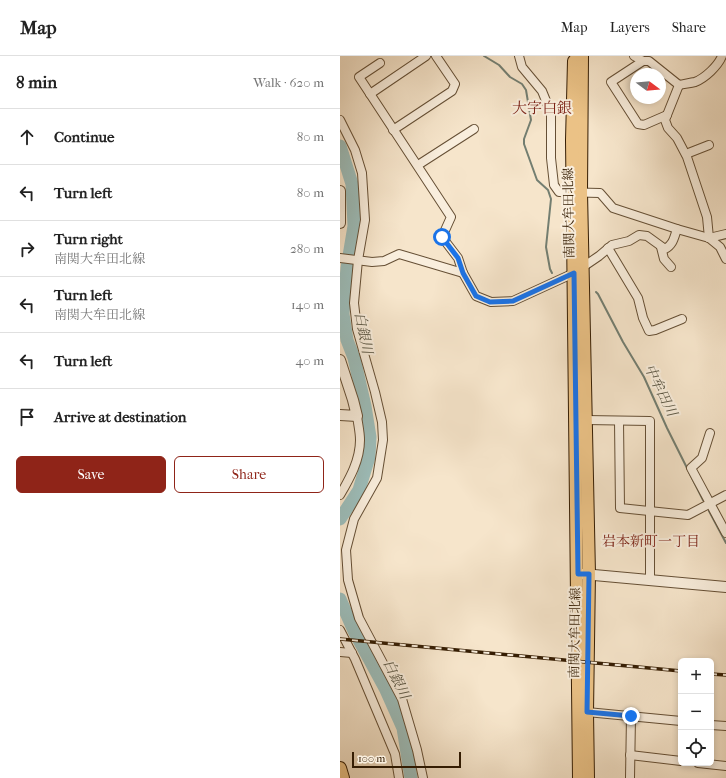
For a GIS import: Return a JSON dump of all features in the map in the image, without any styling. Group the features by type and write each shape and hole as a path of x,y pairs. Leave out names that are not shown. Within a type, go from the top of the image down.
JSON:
{"main road":[{"name":"南関大牟田北線","path":"574,56 572,140 577,192"},
{"name":"南関大牟田北線","path":"582,56 577,192 588,778"},
{"name":"南関大牟田北線","path":"578,270 586,420 579,778"},
{"path":"340,768 342,778"}],"street":[{"path":"370,94 426,56"},
{"path":"393,130 452,91 455,84 436,56"},
{"path":"519,56 522,67 542,90 551,113 551,158 554,185 559,192 600,193 612,208 677,230 709,238 720,247 726,259"},
{"path":"634,56 643,61 649,61 679,85"},
{"path":"679,85 696,81 710,72 723,60"},
{"path":"643,61 611,82 638,124 644,126 666,115"},
{"path":"380,63 359,77 451,217 442,237 458,258 463,273 476,296 490,302 513,301 578,270 612,245 629,241 639,235 647,236 665,249 673,241 677,230"},
{"path":"679,85 665,120 668,128 677,138 686,154 707,217 709,238"},
{"path":"340,120 355,150 362,173 365,220 356,260 354,303 357,329 382,422 383,440 377,478 354,519 346,550 348,580 359,618 402,699 417,750 423,778"},
{"path":"418,165 474,129"},
{"path":"686,154 709,145"},
{"path":"340,191 340,223"},
{"path":"709,238 726,234"},
{"path":"662,247 664,259 671,267"},
{"path":"608,248 638,298 646,326 649,331 656,330 682,318"},
{"path":"340,258 372,262 384,261 399,254 463,273"},
{"path":"340,360 357,416 360,441 352,476 340,495"},
{"path":"340,415 357,416"},
{"path":"586,420 650,421 650,580"},
{"path":"620,420 620,508 688,515 726,495"},
{"path":"710,433 702,458 691,468 726,533"},
{"path":"583,574 726,587"},
{"path":"340,630 352,653 396,754 400,778"},
{"path":"340,652 352,653"},
{"path":"587,712 678,722"},
{"path":"630,778 631,716"},
{"path":"714,724 726,726"},
{"path":"630,756 678,761"},
{"path":"714,765 726,766"}],"waterway":[{"name":"中牟田川","path":"484,56 499,65 510,77 522,84 526,90 531,120 524,139 524,144 537,180 548,190 551,199 546,247 552,273"},
{"name":"白銀川","path":"340,146 352,184 354,226 347,268 343,314 347,340 354,358 365,406 370,437 369,457 359,490 340,519"},
{"name":"中牟田川","path":"596,292 644,377 667,428 703,500"},
{"name":"中牟田川","path":"709,511 726,543"},
{"name":"白銀川","path":"340,599 354,631 386,690 403,728 411,778"}],"railway":[{"path":"340,639 678,671"},
{"path":"714,674 726,675"}],"district":[{"name":"大字白銀","path":"542,108"},
{"name":"岩本新町一丁目","path":"651,541"}],"route":[{"path":"442,237 458,258 463,273 476,296 490,302 513,301 574,273 578,574 589,574 587,712 631,716"}]}
